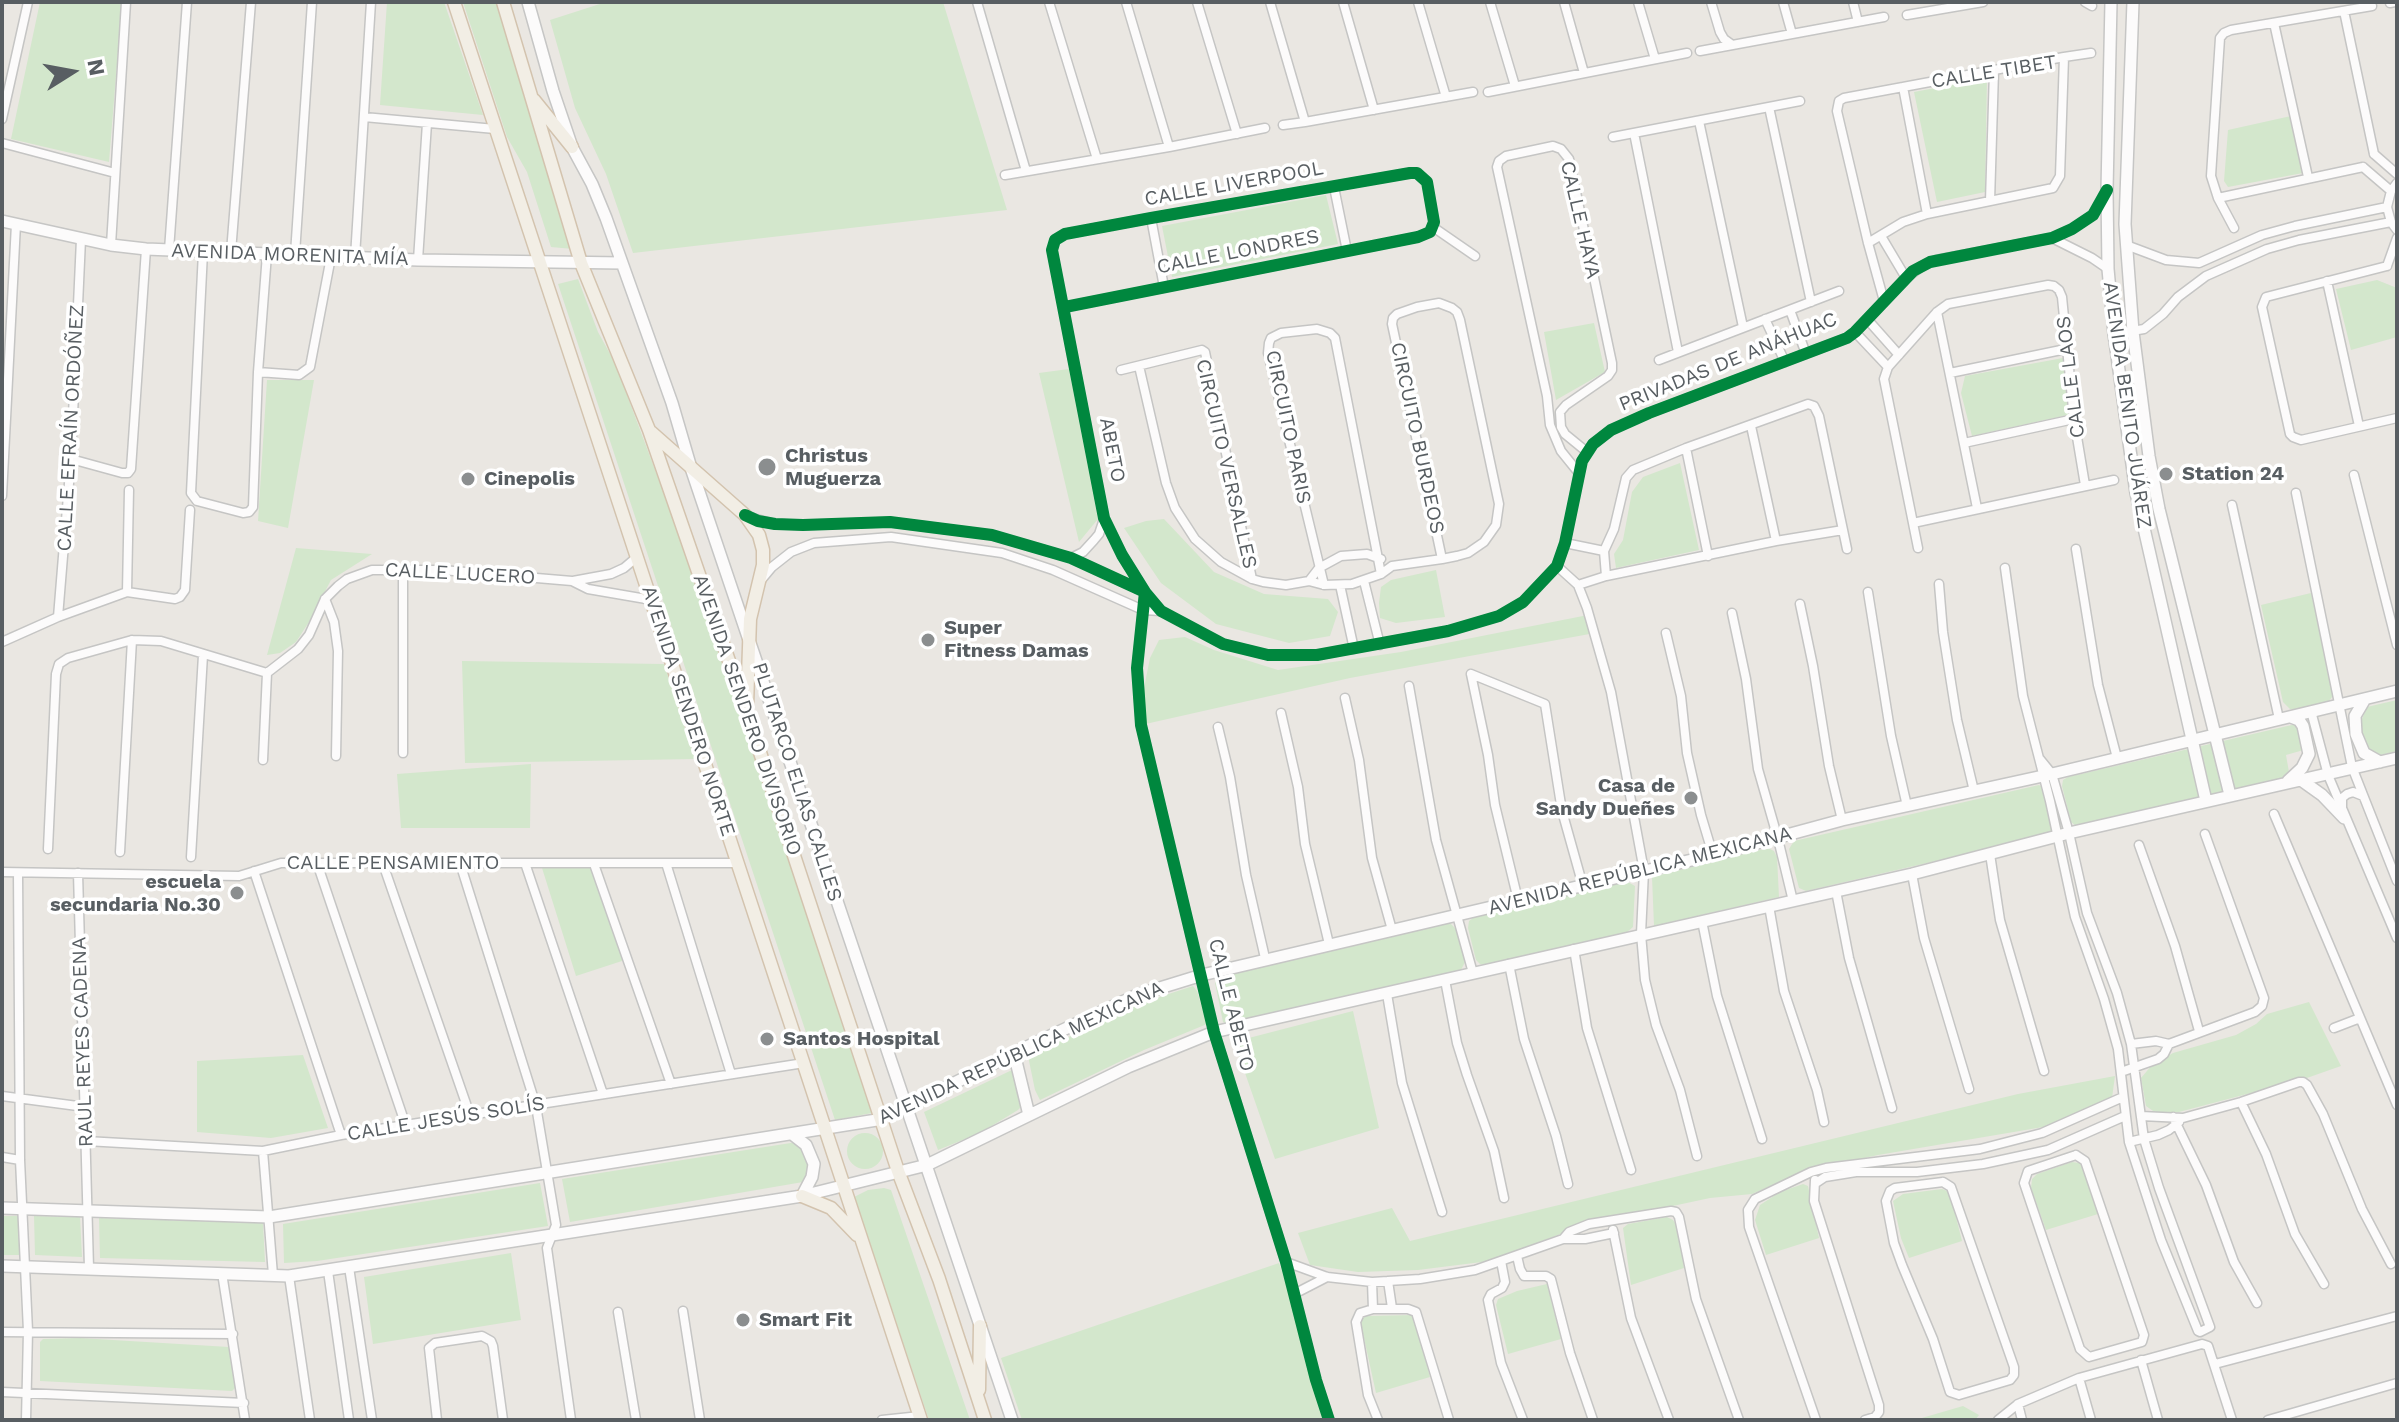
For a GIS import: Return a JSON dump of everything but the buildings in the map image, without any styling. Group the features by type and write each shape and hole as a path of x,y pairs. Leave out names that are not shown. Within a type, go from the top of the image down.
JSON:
{"main road":[{"name":"AVENIDA SENDERO NORTE","path":"454,2 921,1418"},
{"path":"503,2 581,263"},
{"path":"528,2 572,147"},
{"name":"AVENIDA BENITO JUÁREZ","path":"2111,2 2107,190 2108,269 2114,334 2136,493 2206,801"},
{"name":"AVENIDA BENITO JUÁREZ","path":"2133,2 2125,224 2133,332 2159,509 2230,795"},
{"path":"529,93 572,147"},
{"name":"PLUTARCO ELIAS CALLES","path":"572,147 592,184 672,403 691,468 1012,1420"},
{"path":"2107,190 2115,198 2125,224"},
{"name":"AVENIDA MORENITA MÍA","path":"2,221 111,245 146,249 418,260 622,263"},
{"name":"AVENIDA SENDERO DIVISORIO","path":"581,263 649,430 747,713 898,1171"},
{"path":"649,430 745,515 759,535 763,565 753,602 749,637 747,713"},
{"name":"AVENIDA REPÚBLICA MEXICANA","path":"2,1208 269,1217 883,1119 1137,995 1202,975 1713,855 1842,820 2047,775 2397,691"},
{"path":"2365,699 2355,716 2356,734 2364,753 2380,762"},
{"path":"2285,718 2299,720 2303,726 2309,754 2302,768 2288,782"},
{"path":"2,1266 289,1276 802,1196 927,1165 1140,1062 1214,1032 1912,874 2230,795 2397,758"},
{"path":"2301,780 2322,795 2344,818"},
{"path":"1014,1053 1029,1115"},
{"path":"792,1134 806,1145 814,1164 812,1177 802,1196"},
{"path":"898,1171 939,1279 985,1420"},
{"path":"802,1196 831,1208 860,1238"},
{"path":"979,1401 980,1326"}],"street":[{"path":"2,119 28,2"},
{"path":"111,245 126,2"},
{"path":"169,250 187,2"},
{"path":"231,252 251,2"},
{"path":"295,254 312,2"},
{"path":"355,257 371,2"},
{"path":"977,2 1026,171"},
{"path":"1049,2 1097,159"},
{"path":"1126,2 1169,147"},
{"path":"1197,2 1237,134"},
{"path":"1270,2 1305,122"},
{"path":"1343,2 1374,110"},
{"path":"1418,2 1446,97"},
{"path":"1490,2 1515,86"},
{"path":"1564,2 1584,73"},
{"path":"1638,2 1655,59"},
{"path":"1711,2 1720,32 1732,44"},
{"path":"1783,2 1792,34"},
{"path":"1853,2 1858,22"},
{"path":"1907,15 1928,7 1983,2"},
{"path":"2234,228 2218,198 2211,176 2219,43 2224,33 2372,6"},
{"path":"2344,11 2374,154 2397,174"},
{"path":"1700,51 1884,17"},
{"path":"2274,23 2308,177"},
{"path":"1488,92 1687,53"},
{"path":"2064,57 2091,53"},
{"name":"CALLE TIBET","path":"2064,57 2060,176 2053,188 1927,214 1903,222 1868,243 1837,111 1839,101 2064,57"},
{"path":"1990,201 1994,71"},
{"path":"1903,87 1927,214"},
{"path":"1283,125 1473,92"},
{"path":"1613,137 1800,101"},
{"path":"1769,107 1811,302"},
{"path":"364,117 495,129"},
{"path":"1699,121 1743,327"},
{"path":"418,260 427,123"},
{"path":"1005,175 1265,128"},
{"path":"1634,133 1678,352"},
{"path":"2,143 115,173"},
{"name":"CALLE HAYA","path":"1578,472 1561,451 1550,425 1547,396 1497,167 1506,156 1553,146 1561,149 1569,159 1612,363 1608,376 1560,412 1565,434 1587,452"},
{"path":"2218,198 2363,167 2374,154"},
{"path":"2114,334 2133,332 2152,324 2178,297 2206,276 2278,246 2394,226 2387,207 2394,187 2363,167"},
{"name":"CALLE LIVERPOOL","path":"1065,307 1052,250 1055,240 1065,234 1410,173 1421,175 1427,182 1433,227"},
{"path":"1334,187 1347,251"},
{"name":"PRIVADAS DE ANÁHUAC","path":"745,515 758,521 803,525 890,522 992,535 1071,558 1145,592 1161,611 1223,644 1268,655 1317,655 1448,631 1499,616 1523,602 1557,566 1565,543 1578,472 1587,452 1599,438 1626,422 1837,342 1855,332 1906,278 1922,266 1936,260 2052,238 2072,229 2093,215 2107,190"},
{"path":"2126,245 2166,260 2199,263 2262,235 2387,207"},
{"path":"1151,218 1164,287"},
{"path":"2,496 16,224"},
{"path":"1433,227 1475,256"},
{"name":"CALLE LONDRES","path":"1065,307 1418,237 1427,234 1433,227"},
{"path":"1881,236 1906,278"},
{"path":"2052,238 2108,269"},
{"path":"2387,266 2397,238"},
{"name":"CALLE EFRAÍN ORDÓÑEZ","path":"58,617 71,459 81,239"},
{"path":"1868,243 1884,301"},
{"path":"71,459 122,473 128,473 131,469 146,249"},
{"path":"203,252 190,490 197,501 243,513 253,507 258,372 267,254"},
{"path":"258,372 299,375 310,367 331,257"},
{"path":"2199,263 2206,276"},
{"path":"2397,270 2387,266 2266,297 2262,307 2290,434 2301,440 2397,418"},
{"path":"2327,281 2359,426"},
{"name":"CALLE LAOS","path":"1913,523 1884,379 1888,367 1937,312 1948,304 2054,286 2062,297 2074,419 2085,485"},
{"path":"1659,360 1839,291"},
{"name":"CIRCUITO BURDEOS","path":"1439,303 1457,312 1460,320 1499,504 1496,525 1484,542 1468,553 1442,559 1392,324 1397,314 1439,303"},
{"name":"ABETO","path":"1065,307 1104,518 1145,592"},
{"path":"1790,310 1806,354"},
{"path":"1937,312 1977,508"},
{"path":"1765,319 1785,362"},
{"path":"1867,319 1899,355"},
{"name":"CIRCUITO PARIS","path":"1324,585 1268,353 1271,338 1281,333 1317,329 1335,338 1381,574"},
{"path":"1855,332 1888,367"},
{"path":"1950,373 2066,349"},
{"name":"CIRCUITO VERSALLES","path":"1202,350 1205,352 1252,579 1210,554 1195,539 1175,508 1166,483 1139,366 1202,350"},
{"path":"1121,370 1139,366"},
{"path":"1606,576 1604,551 1614,529 1626,478 1638,467 1802,405 1814,406 1819,416 1847,549"},
{"path":"1964,443 2074,419"},
{"path":"1751,426 1776,541"},
{"path":"1686,448 1708,556"},
{"path":"2354,475 2397,645"},
{"path":"1918,548 1913,523 2114,480"},
{"path":"127,592 129,490"},
{"path":"2296,493 2352,767 2397,881"},
{"path":"2232,505 2285,718"},
{"path":"2,642 58,617 127,592 175,599 185,590 190,510"},
{"path":"1071,558 1083,552 1094,540 1104,518"},
{"path":"890,522 891,537"},
{"path":"1578,585 1606,576 1843,530"},
{"name":"PRIVADAS DE ANÁHUAC","path":"759,582 781,559 802,547 837,540 891,537 1002,553 1053,570 1143,610 1161,611"},
{"path":"1565,543 1604,551"},
{"path":"2076,549 2098,685 2117,758"},
{"path":"1309,581 1319,568 1330,561 1354,554 1379,558 1392,566"},
{"name":"CALLE LUCERO","path":"267,673 292,654 309,635 325,599 347,579 362,573 372,570 442,570 572,581 611,574 637,557"},
{"path":"1252,579 1286,585 1309,581 1340,585 1364,581 1392,566 1442,559"},
{"path":"1557,566 1578,585 1611,692 1644,871 1641,934 1649,1001 1680,1090 1697,1156"},
{"path":"2005,568 2023,696 2039,758 2047,775 2087,913 2117,993 2131,1044 2144,1139 2210,1327 2200,1332 2161,1240 2129,1142 2118,1049 2075,917 2064,835"},
{"path":"403,570 403,753"},
{"path":"611,574 612,592"},
{"name":"CALLE LUCERO","path":"572,581 588,589 652,600"},
{"path":"1364,581 1380,645"},
{"path":"1939,584 1957,720 1974,791"},
{"path":"1340,585 1354,649"},
{"name":"CALLE ABETO","path":"1145,592 1137,668 1141,725 1214,1032 1286,1262 1329,1420"},
{"path":"1868,592 1891,736 1907,806"},
{"path":"325,599 334,622 338,651 336,756"},
{"path":"1800,604 1829,766 1842,820"},
{"path":"1732,613 1746,679 1758,769 1793,901"},
{"path":"1666,633 1681,696 1687,753 1713,855"},
{"path":"48,849 56,674 59,664 68,658 132,640 161,641 267,673 263,760"},
{"path":"120,852 132,640"},
{"path":"191,857 203,655"},
{"path":"1518,900 1495,805 1471,674 1545,704 1562,811 1583,886"},
{"path":"1409,686 1436,840 1473,973"},
{"path":"1345,698 1359,760 1372,858 1392,930"},
{"path":"2311,711 2328,775 2344,818 2397,938"},
{"path":"1281,713 1298,787 1305,844 1329,944"},
{"path":"1218,727 1265,958"},
{"path":"2344,818 2341,803 2347,794 2358,793 2369,808"},
{"path":"2274,814 2397,1105"},
{"path":"2131,1044 2156,1041 2169,1044 2255,1012 2262,1006 2264,998 2205,834"},
{"path":"2139,845 2175,946 2199,1031"},
{"path":"1990,854 2000,920 2044,1071"},
{"name":"CALLE PENSAMIENTO","path":"2,872 239,876 281,863 739,863"},
{"path":"317,863 406,1126"},
{"path":"460,863 536,1106 556,1225 547,1248 571,1420"},
{"path":"525,863 603,1094"},
{"path":"666,863 731,1074"},
{"path":"383,864 470,1115"},
{"path":"594,864 671,1084"},
{"path":"254,871 341,1135"},
{"path":"18,873 20,1160 28,1331 26,1420"},
{"name":"RAUL REYES CADENA","path":"78,873 89,1268"},
{"path":"1912,874 1924,938 1969,1089"},
{"path":"1836,891 1849,958 1892,1108"},
{"path":"1769,906 1784,991 1824,1122"},
{"path":"1702,921 1717,996 1762,1139"},
{"path":"1574,949 1587,1028 1631,1170"},
{"path":"1509,964 1524,1039 1556,1136 1568,1184"},
{"path":"1445,980 1457,1043 1494,1151 1504,1198"},
{"path":"1387,994 1402,1083 1442,1212"},
{"path":"2334,1028 2360,1018"},
{"path":"2121,1072 2158,1059 2169,1044"},
{"name":"CALLE JESÚS SOLÍS","path":"86,1141 263,1151 341,1135 804,1063"},
{"path":"2385,1077 2397,1072"},
{"path":"2141,1116 2177,1120 2299,1082 2307,1085 2323,1114 2362,1209 2391,1264"},
{"path":"2,1096 85,1107"},
{"path":"1865,1420 1877,1415 1879,1405 1814,1201 1813,1188 1816,1183 1825,1177 1856,1168 1980,1149 2042,1133 2123,1097"},
{"path":"2241,1102 2266,1154 2295,1234 2324,1284"},
{"path":"1816,1420 1748,1217 1748,1210 1755,1199 1811,1172 1856,1168 1917,1172 1983,1164 2048,1150 2125,1116"},
{"path":"2129,1142 2158,1135 2177,1120"},
{"path":"2177,1120 2206,1185 2234,1262 2257,1303"},
{"path":"2042,1133 2051,1163"},
{"path":"263,1151 273,1275"},
{"path":"2076,1155 2085,1161 2144,1329 2142,1342 2089,1357 2080,1349 2024,1183 2028,1171 2051,1163 2076,1155"},
{"path":"2,1157 20,1160"},
{"path":"1914,1157 1920,1184"},
{"path":"1811,1172 1816,1183"},
{"path":"1943,1182 1951,1187 2014,1367 2010,1380 1959,1395 1950,1392 1933,1339 1894,1243 1886,1201 1890,1191 1895,1188 1920,1184 1943,1182"},
{"path":"1563,1239 1579,1228 1611,1220 1676,1212 1696,1299 1739,1420"},
{"path":"1611,1220 1631,1318 1669,1420"},
{"path":"1286,1262 1327,1277 1372,1282 1449,1276 1563,1239 1585,1239 1614,1233"},
{"path":"1517,1256 1521,1273 1531,1278 1546,1276 1551,1279 1570,1353 1593,1420"},
{"path":"1501,1261 1505,1279 1502,1288 1491,1294 1488,1300 1501,1363 1523,1420"},
{"path":"349,1267 372,1420"},
{"path":"328,1271 349,1420"},
{"path":"222,1273 245,1420"},
{"path":"289,1276 310,1420"},
{"path":"1294,1294 1327,1277"},
{"path":"1388,1281 1392,1308"},
{"path":"1369,1310 1372,1282"},
{"path":"1378,1420 1368,1395 1356,1322 1358,1315 1369,1310 1392,1308 1413,1310 1418,1315 1449,1420"},
{"path":"683,1311 700,1420"},
{"path":"618,1312 636,1420"},
{"path":"2215,1364 2397,1316"},
{"path":"2,1332 233,1334"},
{"path":"339,1338 361,1335"},
{"path":"437,1420 428,1351 435,1343 482,1336 493,1346 503,1420"},
{"path":"1998,1420 2018,1404 2079,1378 2202,1344 2208,1346 2232,1420"},
{"path":"2141,1360 2158,1420"},
{"path":"2079,1378 2091,1420"},
{"path":"2268,1420 2397,1383"},
{"path":"2,1392 244,1403"},
{"path":"2018,1404 2022,1420"},
{"path":"882,1420 921,1418"}],"green space":[{"path":"40,2 122,2 109,162 11,139"},
{"path":"387,2 444,2 483,115 380,105"},
{"path":"463,2 496,2 573,249 551,247 527,172 507,137"},
{"path":"606,2 943,2 1007,210 633,253 606,174 575,108 550,20"},
{"path":"1987,78 1985,192 1937,202 1914,92"},
{"path":"2291,116 2303,173 2228,187 2224,181 2228,130"},
{"path":"1326,195 1338,244 1172,277 1162,226"},
{"path":"578,279 598,332 615,363 685,550 760,766 872,1113 835,1120 558,284"},
{"path":"2377,280 2397,288 2397,337 2351,350 2336,289"},
{"path":"1594,323 1605,372 1556,400 1544,332"},
{"path":"2063,358 2068,415 1972,436 1961,393 1965,376"},
{"path":"1069,369 1098,519 1079,542 1039,373"},
{"path":"267,380 314,380 288,528 258,521"},
{"path":"1680,463 1699,550 1616,568 1614,554 1623,540 1632,492 1643,477"},
{"path":"1164,519 1214,572 1264,594 1328,599 1338,612 1330,636 1289,643 1216,624 1161,583 1124,528"},
{"path":"296,548 372,554 331,580 296,642 280,653 267,655"},
{"path":"1436,570 1445,617 1396,623 1380,618 1381,587 1391,580"},
{"path":"2311,593 2333,687 2332,697 2326,705 2297,711 2283,702 2261,605"},
{"path":"1593,614 1595,633 1350,678 1141,725 1142,698 1150,658 1159,640 1185,637 1214,650 1278,670 1401,652"},
{"path":"462,661 664,664 695,759 465,763"},
{"path":"2397,700 2397,751 2373,757 2367,752 2359,726 2367,707"},
{"path":"2296,724 2307,749 2286,755 2289,772 2280,780 2076,826 2071,822 2062,786 2063,780 2068,777"},
{"path":"531,764 530,828 401,828 397,774"},
{"path":"2039,785 2045,789 2054,826 2048,835 1806,891 1799,888 1789,849 1794,841"},
{"path":"1768,848 1777,857 1779,897 1654,926 1652,877"},
{"path":"542,868 596,868 625,960 576,976"},
{"path":"1626,881 1635,886 1633,927 1626,933 1489,966 1476,960 1468,928 1469,921 1477,915"},
{"path":"1450,923 1456,929 1465,962 1461,970 1455,973 1229,1025 1223,1022 1215,983 1218,976"},
{"path":"1193,986 1207,1024 1144,1050 1040,1100 1028,1056 1141,1003"},
{"path":"2309,1002 2341,1066 2179,1112 2156,1113 2146,1106 2141,1078 2152,1065 2173,1053 2236,1035 2267,1014"},
{"path":"1353,1011 1379,1128 1275,1159 1237,1050 1241,1040"},
{"path":"303,1055 328,1128 271,1138 197,1132 197,1061"},
{"path":"1012,1070 1022,1106 980,1133 938,1150 924,1112"},
{"path":"2115,1076 2112,1098 2055,1125 1878,1155 1805,1171 1752,1194 1710,1198 1584,1225 1490,1261 1418,1270 1358,1272 1310,1265 1298,1233 1392,1208 1410,1241 2018,1094"},
{"path":"865,1133 878,1138 883,1151 878,1164 865,1169 852,1164 847,1151 852,1138"},
{"path":"797,1142 810,1161 807,1179 803,1182 570,1222 562,1179"},
{"path":"2072,1162 2080,1163 2098,1214 2046,1230 2031,1188 2032,1179 2037,1174"},
{"path":"540,1183 548,1226 317,1261 284,1263 283,1224"},
{"path":"1803,1184 1808,1186 1819,1238 1766,1255 1755,1220 1760,1205 1780,1192"},
{"path":"1942,1189 1951,1197 1962,1241 1909,1258 1893,1201 1903,1194"},
{"path":"868,1190 891,1190 970,1420 929,1420 854,1197"},
{"path":"2,1216 21,1216 22,1255 2,1255"},
{"path":"34,1216 80,1217 82,1257 35,1255"},
{"path":"1667,1217 1678,1227 1684,1268 1631,1285 1623,1228 1628,1224"},
{"path":"99,1218 263,1223 265,1262 100,1258"},
{"path":"511,1253 521,1320 373,1344 364,1277"},
{"path":"1279,1263 1324,1420 1022,1420 1001,1358"},
{"path":"1547,1284 1561,1339 1508,1354 1496,1305 1498,1299"},
{"path":"1414,1315 1430,1377 1376,1393 1360,1320 1366,1316"},
{"path":"80,1338 229,1347 235,1388 232,1391 40,1381 40,1342 43,1339"},
{"path":"1963,1406 1979,1415 1975,1420 1915,1420"}],"cycle path":[{"path":"1065,307 1418,237 1430,232 1434,222 1427,182 1417,173 1410,173 1151,218 1065,234 1055,240 1052,250 1104,518 1145,592 1137,668 1141,725 1214,1032 1286,1262 1329,1420"},
{"path":"745,515 775,524 890,522 992,535 1071,558 1145,592 1161,611 1223,644 1268,655 1317,655 1448,631 1499,616 1523,602 1557,566 1565,543 1582,461 1593,444 1611,430 1847,338 1913,271 1930,262 2052,238 2093,215 2107,190"}],"place":[{"name":"Christus Muguerza","path":"767,467"},
{"name":"Station 24","path":"2166,474"},
{"name":"Cinepolis","path":"468,479"},
{"name":"Super Fitness Damas","path":"928,640"},
{"name":"Casa de Sandy Dueñes","path":"1691,798"},
{"name":"escuela secundaria No.30","path":"237,893"},
{"name":"Santos Hospital","path":"767,1039"},
{"name":"Smart Fit","path":"743,1320"}]}
